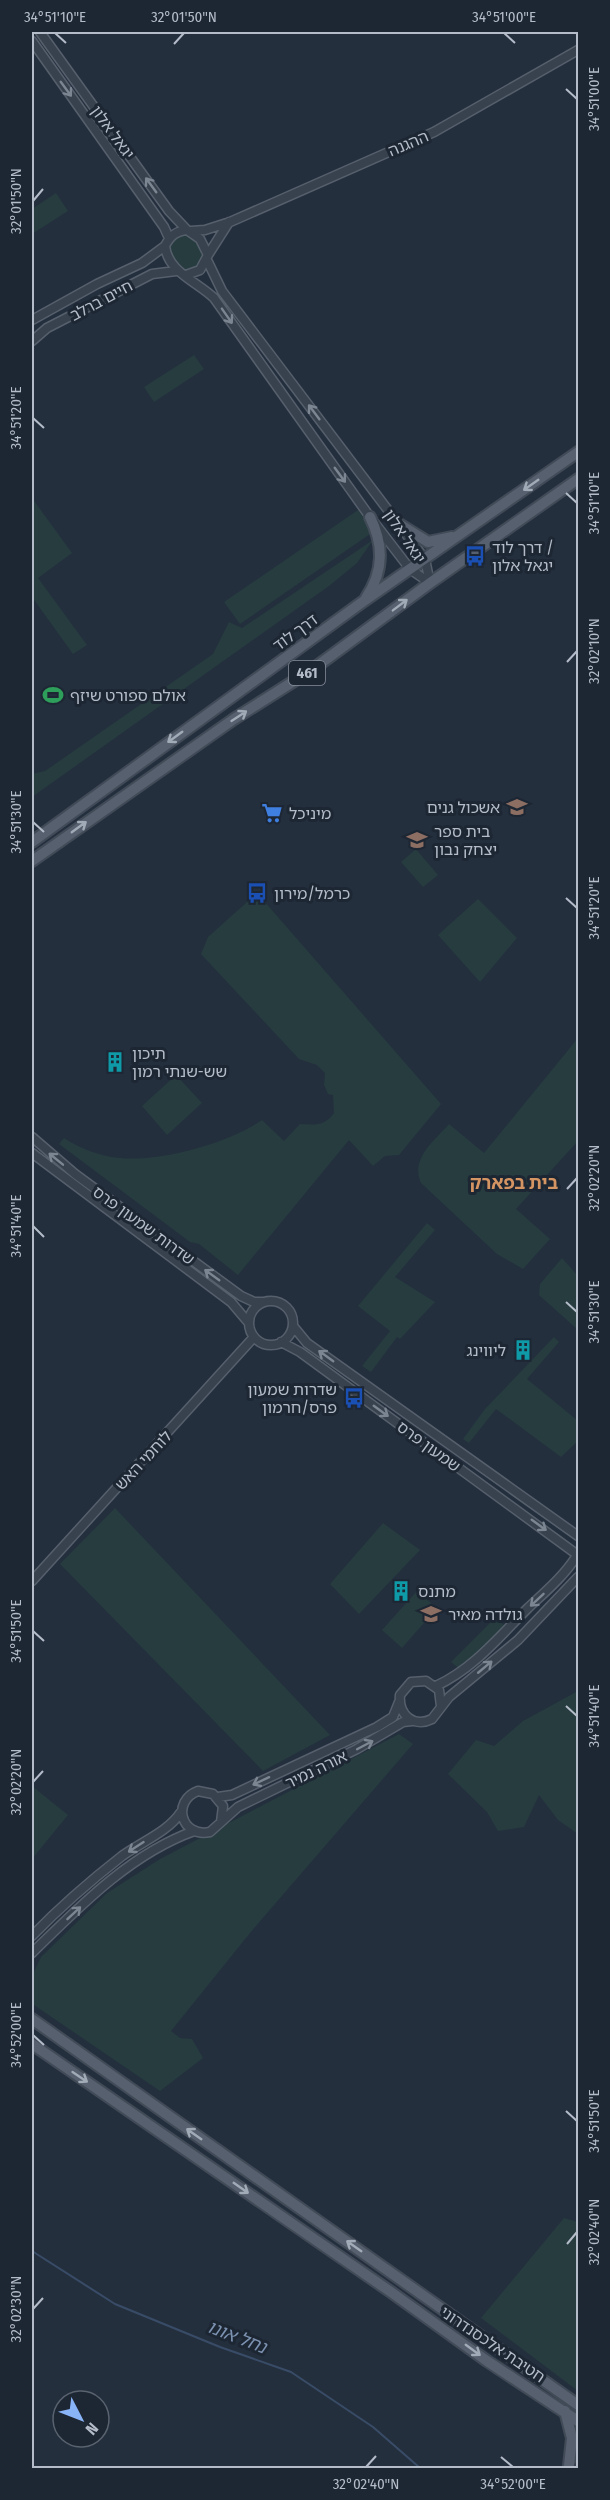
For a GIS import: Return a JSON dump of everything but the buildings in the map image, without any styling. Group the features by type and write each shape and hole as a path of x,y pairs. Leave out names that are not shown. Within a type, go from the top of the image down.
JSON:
{"main road":[{"name":"דרך לוד","path":"32,842 361,603 579,452"},
{"name":"461","path":"32,861 234,719 313,669 430,583 579,479"},
{"path":"361,603 374,583 380,564 380,540 369,517"},
{"path":"399,524 428,542 436,542 466,532"},
{"name":"חטיבת אלכסנדרוני","path":"32,2019 579,2405"},
{"name":"חטיבת אלכסנדרוני","path":"32,2044 487,2361 579,2421"},
{"path":"565,2411 572,2438 573,2467"}],"street":[{"name":"יגאל אלון","path":"40,32 170,211 189,231"},
{"name":"יגאל אלון","path":"32,41 164,227 167,242"},
{"name":"ההגנה","path":"189,231 205,231 230,222 435,132 579,50"},
{"name":"ההגנה","path":"208,258 214,242 230,222"},
{"path":"189,231 200,239 208,258 200,270 186,275 176,271 168,261 167,242 177,232 189,231"},
{"name":"חיים ברלב","path":"32,321 97,284 142,263 167,242"},
{"name":"יגאל אלון","path":"208,258 222,291 425,560 430,583"},
{"name":"חיים ברלב","path":"32,341 47,328 146,277 176,271"},
{"name":"יגאל אלון","path":"186,275 214,298 369,517 410,569 430,583"},
{"name":"שדרות שמעון פרס","path":"32,1137 75,1174 241,1296 254,1302 263,1302"},
{"path":"32,1152 231,1302 248,1322 254,1337 264,1344 282,1342 289,1335 292,1318 286,1307 275,1301 263,1302 251,1312 248,1322"},
{"name":"שמעון פרס","path":"292,1326 307,1343 579,1536"},
{"name":"לוחמי האש","path":"32,1581 254,1337"},
{"name":"שמעון פרס","path":"282,1342 300,1352 577,1557"},
{"path":"436,1686 456,1677 558,1580 577,1557 579,1543"},
{"path":"441,1706 441,1695 436,1686 426,1681 411,1682 403,1690 399,1701 403,1713 412,1720 428,1721 436,1715 441,1706 518,1640 579,1577"},
{"name":"אורה נמיר","path":"218,1797 232,1795 377,1727 393,1717 399,1701"},
{"name":"אורה נמיר","path":"222,1822 238,1808 357,1749 403,1722 412,1720"},
{"path":"32,1936 78,1892 124,1855 176,1821 185,1801 193,1793 208,1792 218,1797 224,1811 222,1822 210,1832 194,1831 160,1846 128,1867 85,1903 32,1953"},
{"path":"182,1812 185,1824 194,1831"},
{"path":"573,2467 579,2454"}],"green space":[{"path":"56,193 68,211 32,234 32,209"},
{"path":"187,231 206,251 204,265 186,274 167,253 170,239"},
{"path":"194,355 204,369 154,402 144,387"},
{"path":"32,498 72,553 38,578 87,645 73,654 32,597"},
{"path":"358,510 373,532 240,624 224,602"},
{"path":"373,540 357,563 329,586 32,797 32,774 45,771 213,654 229,622 242,628"},
{"path":"416,849 438,875 423,887 401,862"},
{"path":"257,893 441,1104 399,1155 385,1156 373,1166 349,1140 238,1275 199,1244 190,1242 59,1144 64,1138 106,1156 154,1157 213,1143 262,1120 284,1141 300,1124 319,1124 334,1113 333,1095 328,1094 324,1085 325,1073 317,1065 299,1059 201,954 208,937"},
{"path":"478,899 517,938 480,982 438,935"},
{"path":"578,1038 578,1141 516,1209 550,1239 523,1269 497,1254 421,1183 418,1174 419,1166 425,1151 449,1124 484,1153"},
{"path":"176,1075 202,1103 167,1135 142,1106"},
{"path":"427,1223 435,1230 395,1277 435,1302 400,1339 397,1337 371,1372 362,1366 390,1331 358,1306"},
{"path":"562,1258 578,1276 578,1330 539,1295 540,1284"},
{"path":"554,1337 559,1342 527,1379 578,1421 578,1441 561,1457 496,1409 469,1443 463,1439 485,1409"},
{"path":"115,1508 330,1735 263,1771 60,1564"},
{"path":"383,1523 420,1550 359,1614 330,1584"},
{"path":"417,1591 437,1608 402,1648 382,1630"},
{"path":"495,1618 508,1628 462,1671 451,1662"},
{"path":"578,1691 578,1834 558,1820 539,1795 524,1827 498,1831 487,1812 448,1774 476,1740 494,1746 523,1721"},
{"path":"399,1734 413,1744 250,1933 171,2031 180,2038 192,2039 203,2058 160,2091 34,2005 32,1976 41,1957 107,1893 160,1859"},
{"path":"32,1786 68,1815 32,1859"},
{"path":"564,2218 578,2222 578,2391 481,2318"}],"waterway":[{"name":"נחל אונו","path":"32,2251 115,2304 220,2347 291,2372 373,2427 420,2468"}],"place":[{"name":"דרך לוד / יגאל אלון","path":"475,556"},
{"name":"אולם ספורט שיזף","path":"53,695"},
{"name":"אשכול גנים","path":"517,807"},
{"name":"מיניכל","path":"272,813"},
{"name":"בית ספר יצחק נבון","path":"417,840"},
{"name":"כרמל/מירון","path":"257,893"},
{"name":"תיכון שש-שנתי רמון","path":"115,1062"},
{"name":"ליווינג","path":"523,1350"},
{"name":"שדרות שמעון פרס/חרמון","path":"354,1398"},
{"name":"מתנס","path":"401,1591"},
{"name":"גולדה מאיר","path":"431,1614"}],"district":[{"name":"בית בפארק","path":"514,1183"}]}
